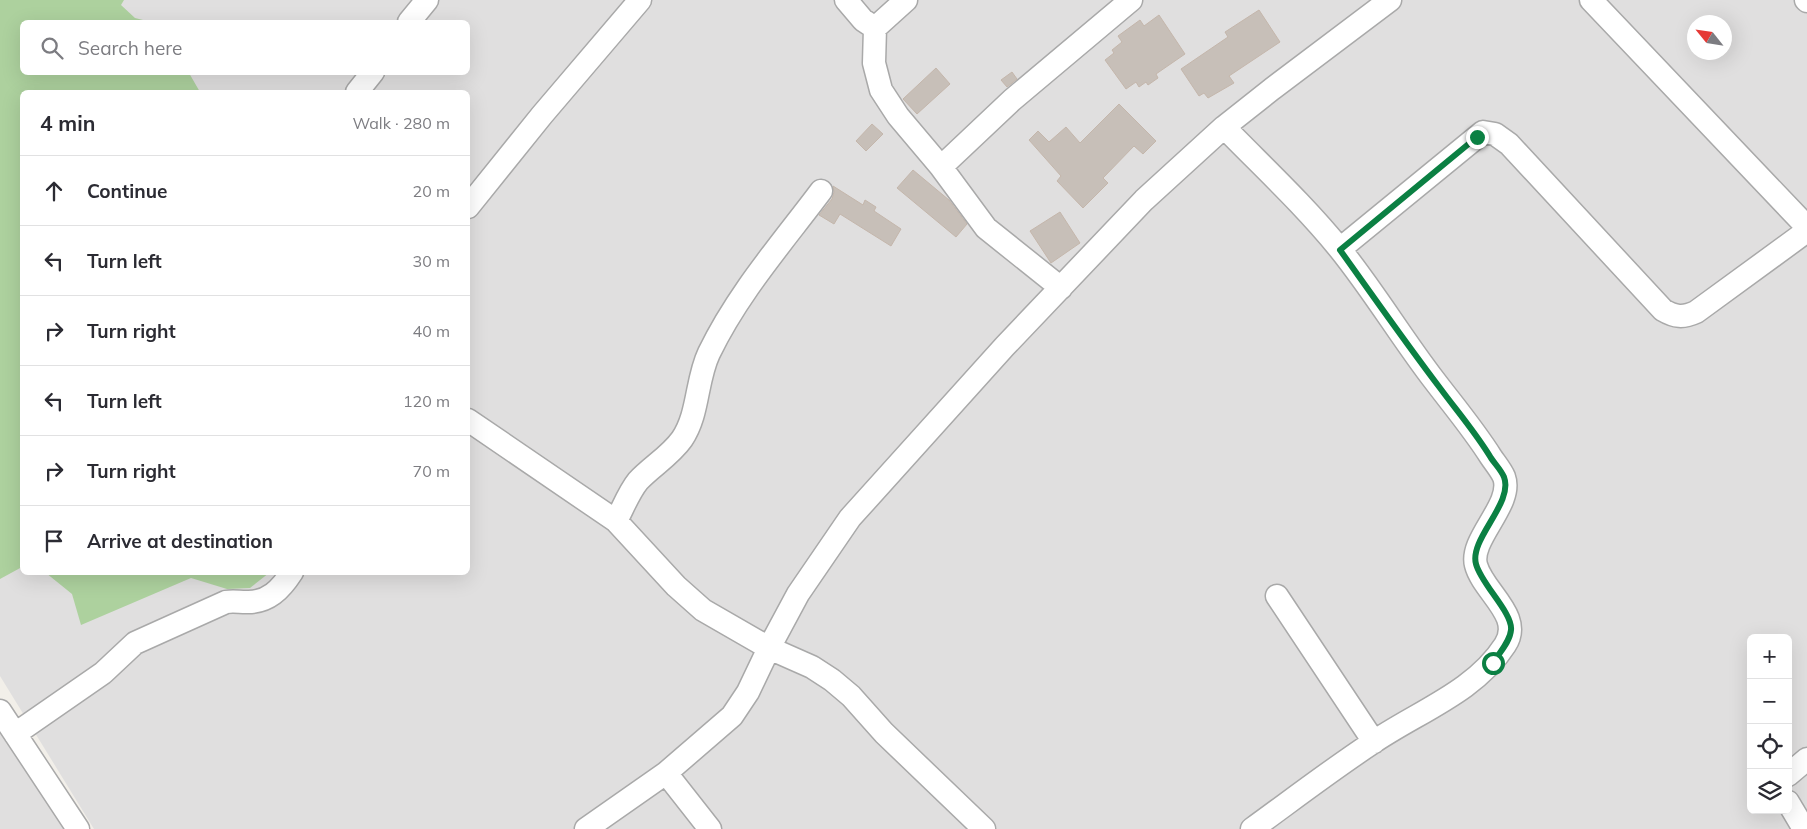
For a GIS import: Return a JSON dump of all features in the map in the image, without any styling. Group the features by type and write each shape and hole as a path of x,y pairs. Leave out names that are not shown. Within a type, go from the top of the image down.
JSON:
{"street":[{"path":"412,20 427,0"},
{"path":"470,205 542,115 640,0"},
{"path":"846,0 863,20 874,28"},
{"path":"906,0 874,28 874,63 881,90 898,116 941,167 986,228 1061,288"},
{"path":"941,167 1012,100 1131,0"},
{"path":"586,829 666,772 732,716 748,692 798,594 850,518 1004,346 1144,200 1224,127 1390,0"},
{"path":"1591,0 1807,226"},
{"path":"359,90 371,75"},
{"path":"1224,127 1308,213 1340,250 1432,377 1482,442 1504,477 1505,487 1502,500 1476,552 1475,562 1478,573 1510,620 1511,630 1507,642 1493,663 1450,696 1374,742 1252,829"},
{"path":"1340,250 1483,132 1495,134 1509,144 1663,310 1674,316 1686,317 1696,312 1807,231"},
{"path":"616,520 634,487 682,438 688,427 697,399 703,369 709,353 728,319 740,298 821,191"},
{"path":"470,421 616,520 676,586 703,610 728,626 769,648 812,667 832,680 851,696 884,733 984,829"},
{"path":"15,734 103,673 135,642 226,602 250,602 265,599 275,594 290,575"},
{"path":"1277,596 1374,742"},
{"path":"0,712 78,829"},
{"path":"1792,772 1807,759"},
{"path":"666,772 710,829"},
{"path":"1792,809 1804,829"}],"shaded area":[{"path":"0,0 1807,0 1807,829 94,829 0,676"},
{"path":"0,722 67,829 0,829"}],"green space":[{"path":"0,0 124,0 121,5 135,18 143,20 20,20 20,75 190,75 199,90 20,90 20,568 0,579"},
{"path":"48,575 266,575 250,588 227,589 191,578 81,625 72,594"}],"building":[{"path":"1259,10 1280,42 1229,76 1234,83 1208,98 1204,93 1199,96 1181,69 1228,37 1225,32"},
{"path":"1159,15 1185,54 1156,74 1158,78 1148,85 1146,82 1139,87 1136,82 1126,89 1105,60 1114,53 1112,50 1122,42 1118,36 1140,20 1144,26"},
{"path":"936,68 950,84 917,114 903,99"},
{"path":"1012,72 1017,79 1007,87 1001,80"},
{"path":"1119,104 1156,141 1143,154 1134,146 1103,178 1108,183 1083,208 1057,181 1061,176 1029,140 1038,131 1049,142 1066,127 1080,143"},
{"path":"872,124 883,134 866,151 856,141"},
{"path":"913,170 949,200 967,224 956,237 897,188"},
{"path":"833,186 863,205 865,200 876,207 874,211 901,229 891,246 840,214 834,224 819,215 832,199"},
{"path":"1060,212 1080,243 1051,263 1030,231"}],"route":[{"path":"1477,137 1340,250 1432,377 1482,442 1504,477 1505,487 1502,500 1476,552 1475,562 1478,573 1510,620 1511,630 1507,642 1493,663"}]}
